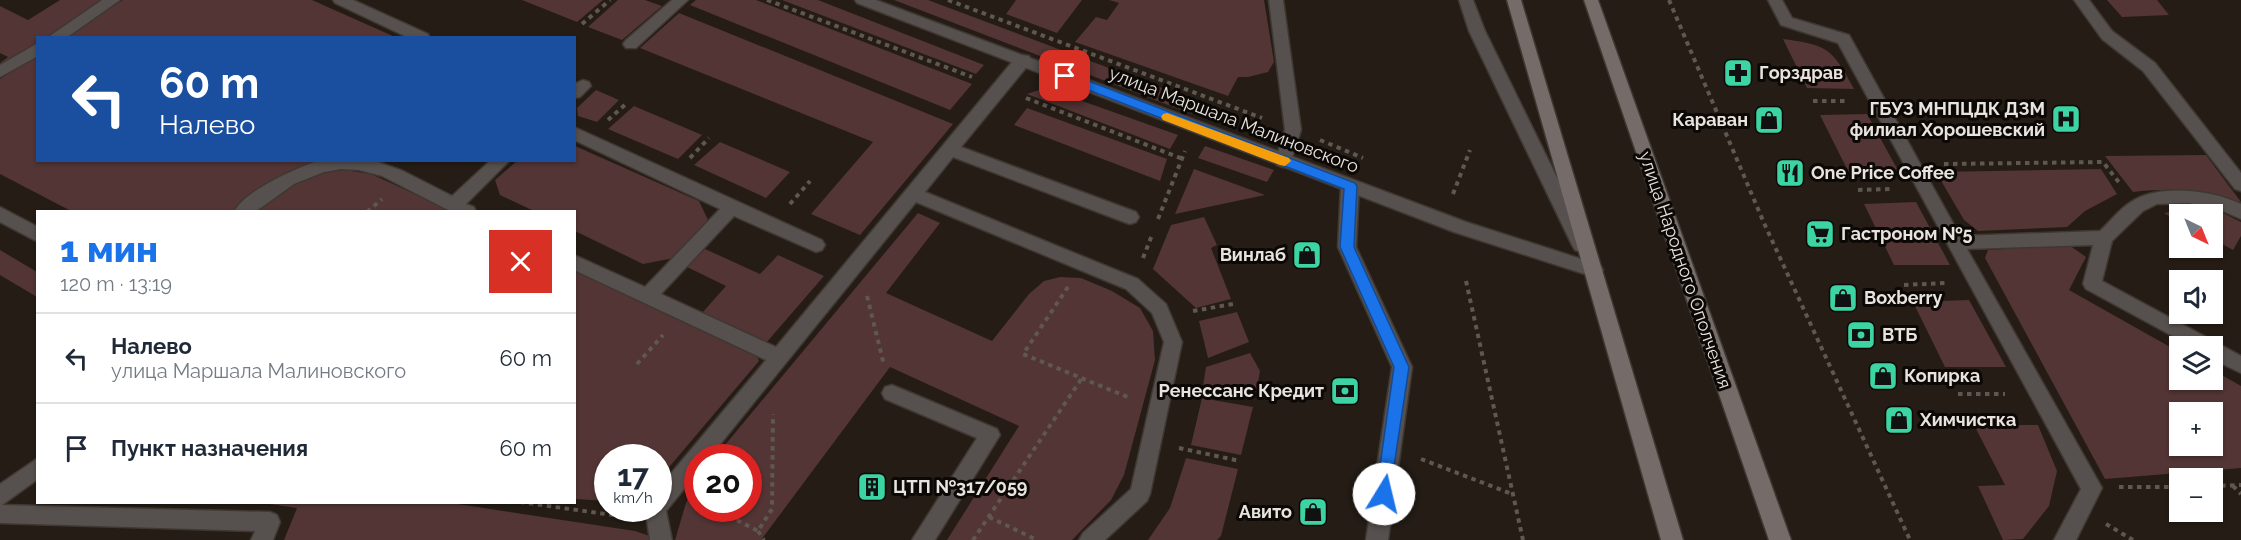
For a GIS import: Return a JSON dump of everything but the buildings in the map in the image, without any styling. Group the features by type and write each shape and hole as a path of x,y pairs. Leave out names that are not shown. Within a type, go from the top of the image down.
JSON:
{"main road":[{"path":"1514,0 1672,540"},
{"name":"улица Народного Ополчения","path":"1591,0 1780,540"}],"street":[{"path":"57,36 112,0"},
{"path":"340,0 419,36"},
{"name":"улица Маршала Малиновского","path":"862,0 1350,186 1460,226 1594,270"},
{"path":"1276,0 1293,130 1283,161"},
{"path":"1466,0 1477,31 1594,270"},
{"path":"1775,0 1786,21 1845,39 2092,488 2065,540"},
{"path":"2081,0 2107,35 2149,67 2241,185"},
{"path":"631,44 672,2"},
{"path":"0,72 36,49"},
{"path":"672,488 1023,60"},
{"path":"576,134 816,245"},
{"path":"950,149 1130,217"},
{"path":"245,210 291,177 323,166 349,162 377,167 461,208 500,162"},
{"path":"1350,186 1347,247 1402,367 1377,540"},
{"path":"913,194 1132,284 1159,309 1173,342 1140,494 1090,540"},
{"path":"2188,336 2092,284 2104,238 2137,206 2155,198 2189,197 2229,206 2241,212"},
{"path":"649,295 732,207"},
{"path":"0,214 36,234"},
{"path":"1957,243 2104,238"},
{"path":"576,262 684,312 775,361"},
{"path":"2223,356 2241,365"},
{"path":"892,393 990,435 923,540"},
{"path":"0,496 36,469"},
{"path":"0,514 270,522 262,540"},
{"path":"658,522 661,540"}],"path":[{"path":"582,24 610,0"},
{"path":"948,0 1368,160"},
{"path":"1670,0 1764,223 1910,540"},
{"path":"1157,223 1183,159 1190,126"},
{"path":"1443,190 1454,194 1470,150"},
{"path":"1913,164 2103,162 2137,206"},
{"path":"1132,284 1153,233"},
{"path":"858,261 892,393"},
{"path":"1084,264 1023,354 1158,410"},
{"path":"1466,281 1523,540"},
{"path":"1904,285 1977,282"},
{"path":"1190,312 1233,304"},
{"path":"638,364 684,312"},
{"path":"758,531 772,508 775,361"},
{"path":"973,540 1082,378"},
{"path":"1958,394 2039,394"},
{"path":"1179,448 1240,461"},
{"path":"1391,448 1513,494"},
{"path":"2223,486 2241,485"},
{"path":"2092,488 2169,486"},
{"path":"2233,486 2241,494"},
{"path":"534,504 594,512"},
{"path":"989,517 1038,540"},
{"path":"740,522 758,531 764,540"}],"shaded area":[{"path":"60,0 106,0 50,36 36,36 36,45 0,68 0,63 8,57 0,53 0,6 28,20"},
{"path":"123,0 312,0 393,36 67,36"},
{"path":"522,0 603,0 577,22"},
{"path":"618,0 645,0 662,6 622,40 588,27"},
{"path":"696,0 756,0 972,84 950,110 690,5"},
{"path":"782,0 818,0 984,65 976,74"},
{"path":"894,0 928,0 1223,111 1201,116 1189,113"},
{"path":"1016,0 1082,0 1057,33 1006,14"},
{"path":"1109,0 1264,0 1274,62 1268,72 1238,77 1228,96 1075,42 1096,17 1107,20 1119,3"},
{"path":"2107,0 2157,0 2169,15 2122,17"},
{"path":"679,13 953,124 860,235 811,214 873,142 640,48"},
{"path":"1783,39 1810,44 1828,51 1840,65 1854,89 1807,88"},
{"path":"36,56 36,162 320,162 289,171 263,187 234,210 69,210 0,174 0,79"},
{"path":"1042,89 1054,91 1178,135 1170,149 1027,94"},
{"path":"596,90 619,100 597,122 578,116 577,108"},
{"path":"634,106 702,135 678,159 608,129"},
{"path":"1027,108 1167,159 1160,181 1014,125"},
{"path":"1867,114 1900,174 1850,175 1820,115"},
{"path":"720,142 790,172 766,198 694,165"},
{"path":"576,146 699,201 708,220 674,258 643,264 576,231 576,210 532,210 500,195 495,180 516,162 576,162"},
{"path":"1205,146 1274,170 1267,182 1198,158"},
{"path":"2206,155 2241,202 2187,191 2133,192 2105,156"},
{"path":"1194,169 1265,195 1175,214"},
{"path":"2101,169 2117,194 2085,211 2067,227 1978,231 1964,220 1936,172"},
{"path":"345,170 371,174 450,210 255,210 295,184 331,172"},
{"path":"1916,202 1950,265 1894,265 1864,204"},
{"path":"918,213 940,223 886,293 992,341 1029,294 1044,281 1060,277 1081,278 1112,291 1140,308 1153,331 1155,360 1124,475 1111,500 1072,540 947,540 1019,426 890,367 761,540 675,540 684,510 684,522 762,522 762,444 726,444"},
{"path":"2223,213 2241,222 2241,236 2233,250 2223,244"},
{"path":"1204,217 1217,245 1211,248 1231,299 1196,308 1153,269 1171,225"},
{"path":"2069,245 2086,257 2069,290 2169,346 2169,390 2223,390 2223,376 2241,386 2241,468 2169,468 2169,474 2105,479 1985,258 1988,250"},
{"path":"705,249 760,274 778,255 824,276 766,343 702,313 726,286 687,267"},
{"path":"0,250 36,271 36,296 0,275"},
{"path":"576,268 755,351 759,361 689,444 684,444 684,450 672,464 672,444 594,444 594,500 576,499"},
{"path":"1969,300 2006,367 1945,367 1913,302"},
{"path":"1237,312 1249,342 1208,358 1199,321"},
{"path":"1250,353 1260,371 1256,393 1203,386 1206,367"},
{"path":"1202,398 1253,407 1241,455 1191,445"},
{"path":"1974,425 2038,425 2057,471 2049,506 2023,539 2003,540 1978,486 2005,485"},
{"path":"1186,458 1238,469 1221,536 1217,540 1148,540 1170,508"},
{"path":"269,504 458,504 635,531 650,536 651,540 284,540 297,508"}],"slow traffic":[{"path":"1167,117 1285,161"}],"place":[{"name":"Горздрав","path":"1738,73"},
{"name":"ГБУЗ МНПЦДК ДЗМ филиал Хорошевский","path":"2066,119"},
{"name":"Караван","path":"1769,120"},
{"name":"One Price Coffee","path":"1790,173"},
{"name":"Гастроном №5","path":"1820,234"},
{"name":"Винлаб","path":"1307,255"},
{"name":"Boxberry","path":"1843,298"},
{"name":"ВТБ","path":"1861,335"},
{"name":"Копирка","path":"1883,376"},
{"name":"Ренессанс Кредит","path":"1345,391"},
{"name":"Химчистка","path":"1899,420"},
{"name":"ЦТП №317/059","path":"872,487"},
{"name":"Авито","path":"1313,512"}],"route":[{"path":"1065,76 1350,186 1347,247 1402,367 1384,494"}]}
